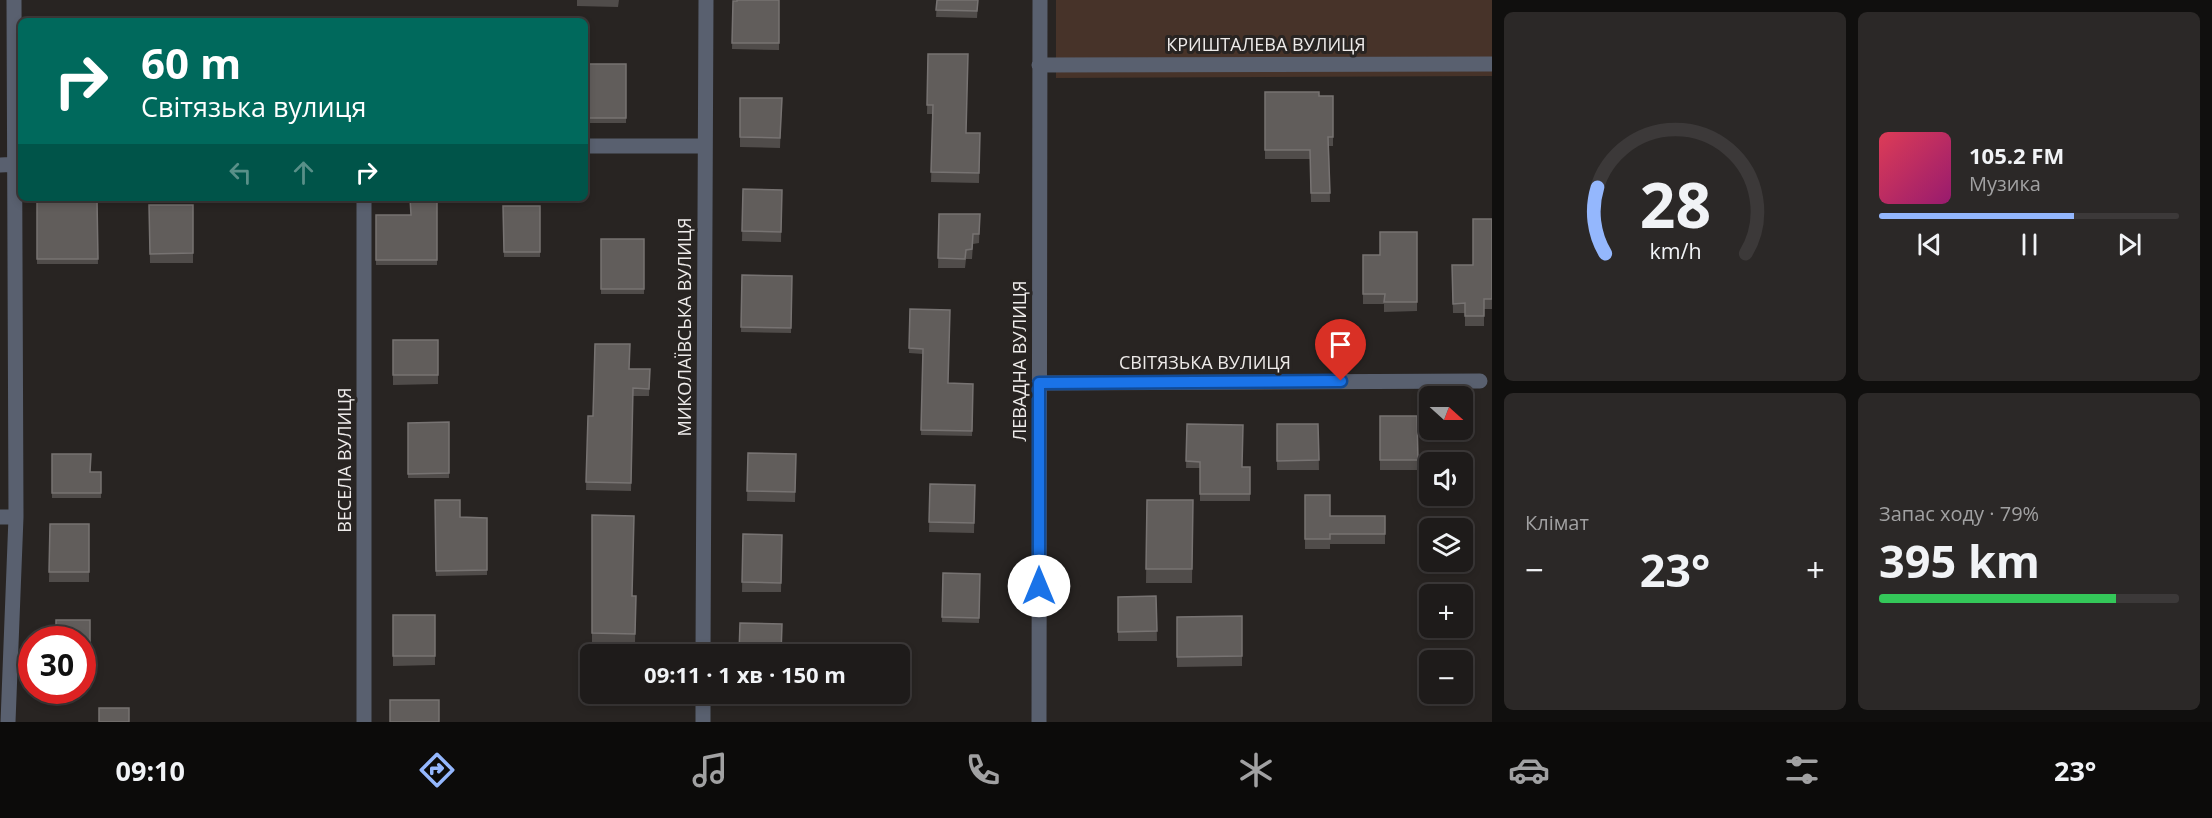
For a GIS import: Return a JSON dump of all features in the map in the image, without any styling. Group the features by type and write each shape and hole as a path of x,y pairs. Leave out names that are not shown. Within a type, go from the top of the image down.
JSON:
{"street":[{"path":"8,722 16,517 12,164 14,0"},
{"name":"МИКОЛАЇВСЬКА ВУЛИЦЯ","path":"703,644 706,0"},
{"name":"ЛЕВАДНА ВУЛИЦЯ","path":"1039,722 1040,0"},
{"name":"КРИШТАЛЕВА ВУЛИЦЯ","path":"1040,65 1492,64"},
{"path":"588,146 705,146"},
{"name":"ВЕСЕЛА ВУЛИЦЯ","path":"364,201 364,722"},
{"name":"СВІТЯЗЬКА ВУЛИЦЯ","path":"1039,383 1480,381"},
{"path":"0,517 16,517"},
{"path":"703,704 703,722"}],"shaded area":[{"path":"1056,0 1492,0 1492,76 1056,78"}],"building":[{"path":"779,0 779,43 732,43 733,1"},
{"path":"937,0 978,0 977,11 936,10"},
{"path":"928,54 968,54 966,133 980,133 979,173 931,172 933,105 927,105"},
{"path":"588,64 626,64 626,118 588,118"},
{"path":"1265,92 1319,92 1319,96 1333,96 1333,137 1328,137 1330,193 1311,193 1310,150 1265,150"},
{"path":"740,98 782,98 780,138 740,137"},
{"path":"743,189 782,190 781,232 742,231"},
{"path":"37,201 97,201 98,259 37,259"},
{"path":"410,201 437,201 437,260 376,260 376,215 411,215"},
{"path":"149,205 193,205 193,253 150,254"},
{"path":"503,206 540,206 540,252 504,252"},
{"path":"939,214 980,214 979,234 973,234 972,249 966,250 965,259 938,258"},
{"path":"1473,219 1492,219 1492,299 1484,299 1484,316 1465,316 1465,303 1453,304 1452,265 1473,265"},
{"path":"1380,232 1417,232 1417,302 1384,302 1385,294 1363,294 1363,255 1380,255"},
{"path":"601,239 644,239 644,289 601,289"},
{"path":"742,275 792,276 791,328 741,327"},
{"path":"910,309 950,310 948,383 973,384 972,431 921,430 923,349 909,348"},
{"path":"393,340 438,340 438,375 393,375"},
{"path":"595,344 630,344 629,369 650,369 649,389 633,388 631,483 586,482 588,416 593,416"},
{"path":"1380,416 1417,416 1418,460 1380,460"},
{"path":"449,422 449,473 408,474 408,423"},
{"path":"1187,424 1243,425 1242,467 1250,467 1250,494 1200,494 1200,462 1186,461"},
{"path":"1277,424 1318,424 1319,460 1277,461"},
{"path":"748,453 796,454 795,492 747,491"},
{"path":"52,454 91,454 90,472 101,472 101,493 52,493"},
{"path":"930,484 975,485 974,523 929,522"},
{"path":"1305,495 1330,495 1330,516 1385,516 1385,534 1330,534 1330,539 1305,539"},
{"path":"435,500 460,500 460,517 487,518 487,570 436,571"},
{"path":"1147,500 1193,500 1192,569 1146,569"},
{"path":"592,515 634,516 632,596 636,596 635,634 592,633"},
{"path":"50,524 89,524 89,572 49,572"},
{"path":"743,534 782,535 781,583 742,582"},
{"path":"943,573 980,574 979,618 942,617"},
{"path":"1156,596 1157,631 1118,632 1118,597"},
{"path":"393,615 435,615 435,656 393,656"},
{"path":"1242,616 1242,656 1177,657 1177,617"},
{"path":"56,620 90,620 90,626 56,626"},
{"path":"740,623 782,624 781,644 739,644"},
{"path":"390,700 439,700 439,722 390,722"},
{"path":"99,708 129,708 129,722 99,722"}],"route":[{"path":"1039,586 1039,383 1341,381"}]}
